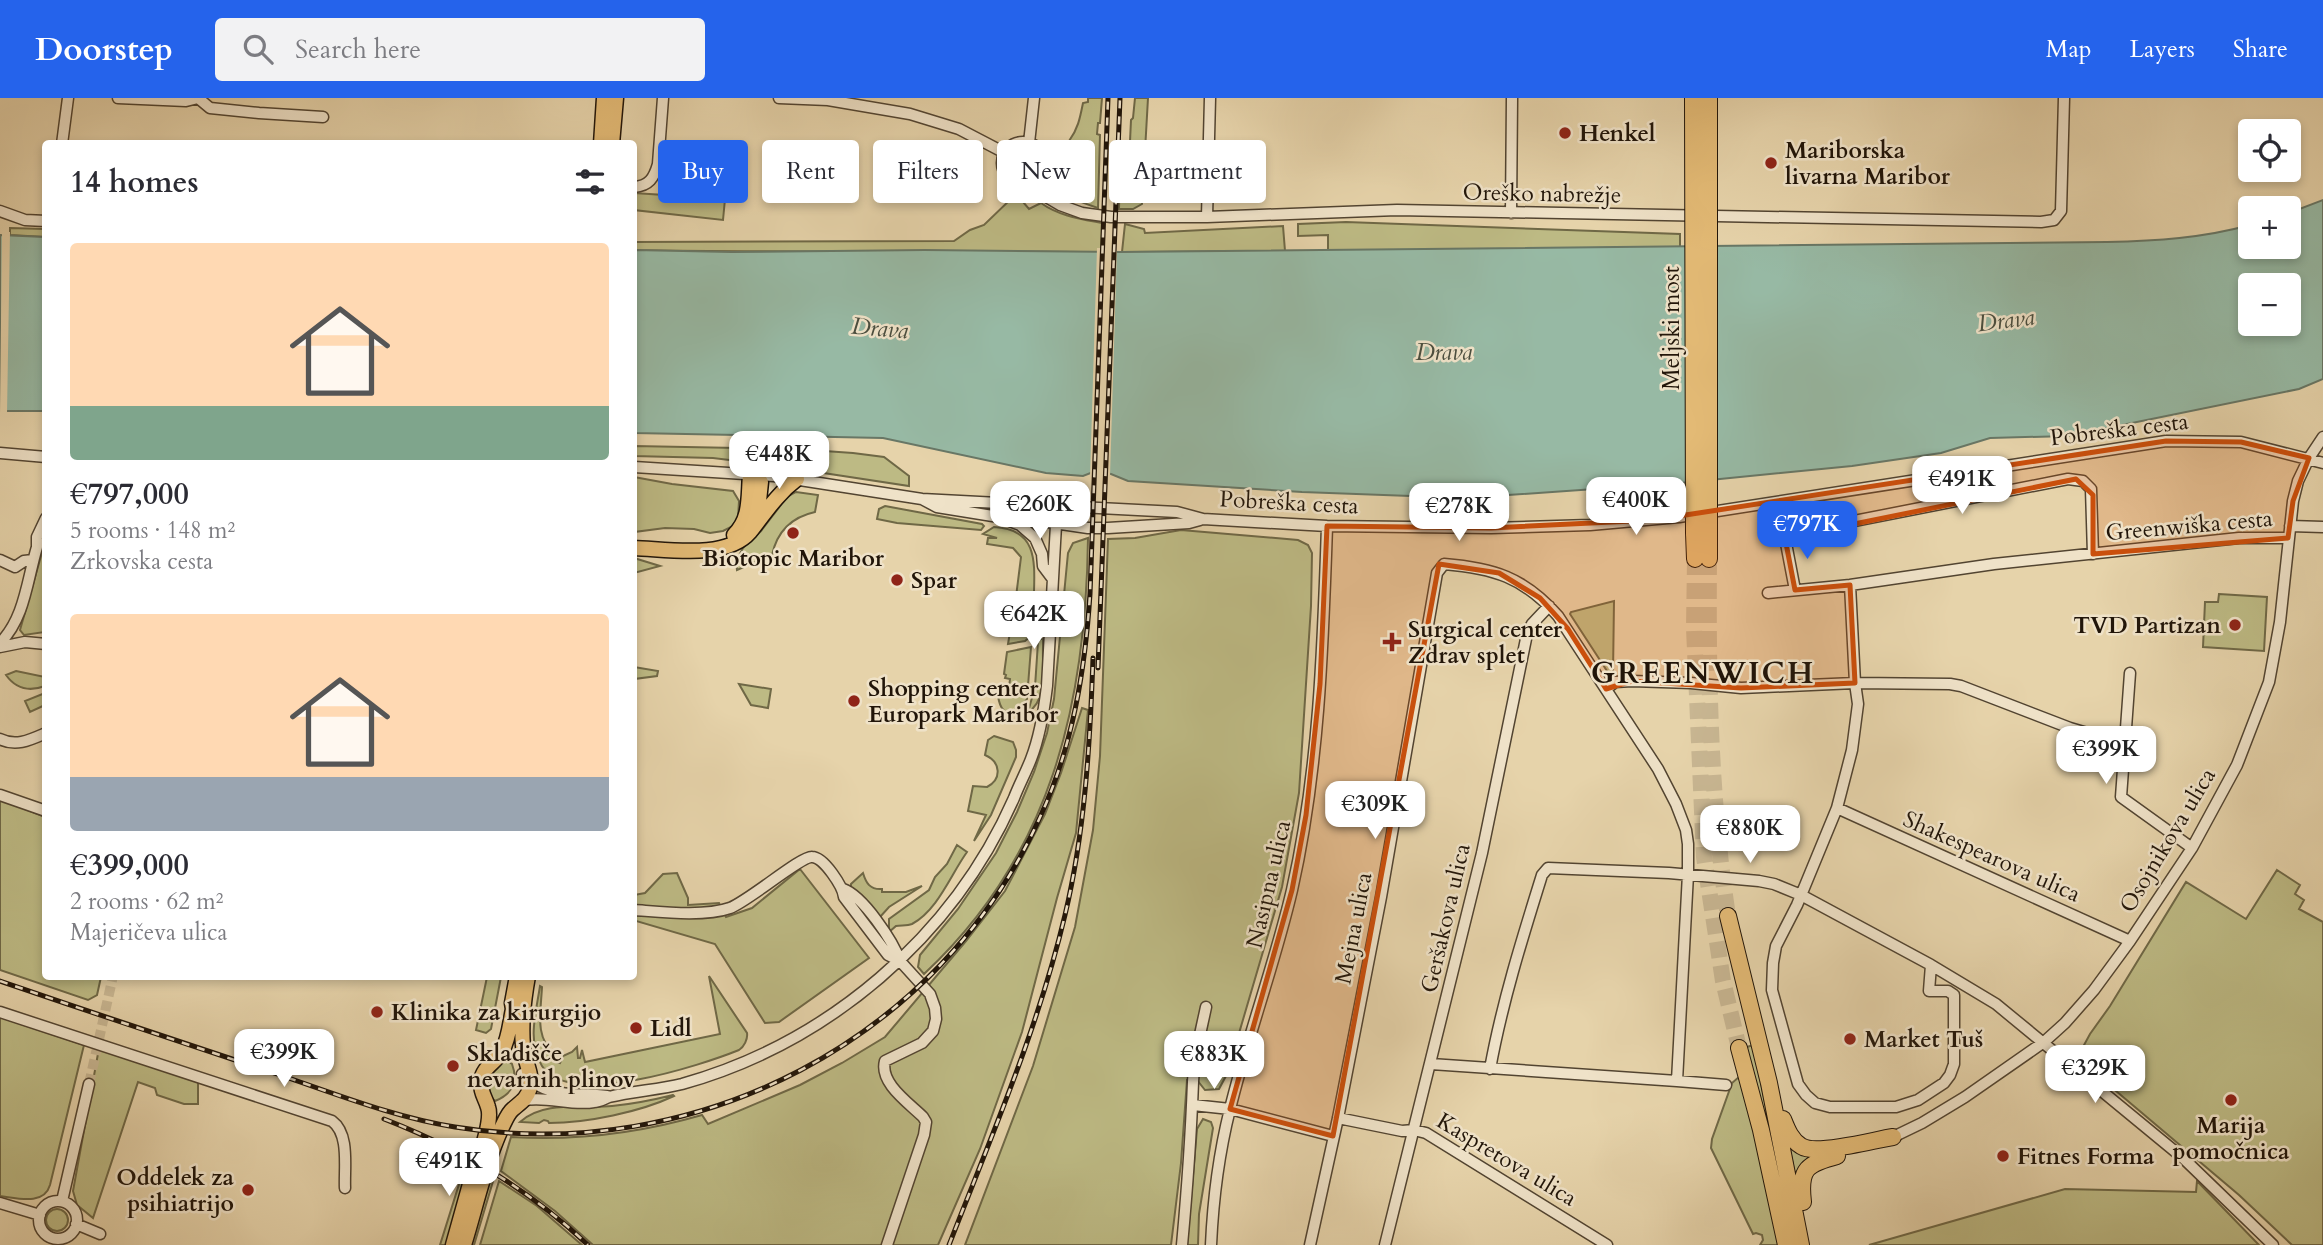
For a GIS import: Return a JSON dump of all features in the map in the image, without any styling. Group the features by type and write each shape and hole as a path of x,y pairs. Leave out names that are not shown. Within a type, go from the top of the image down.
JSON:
{"highway":[{"name":"Meljski most","path":"1693,98 1702,533"},
{"name":"Meljski most","path":"1702,559 1709,98"},
{"path":"1728,916 1769,1083 1801,1245"},
{"path":"1740,1048 1769,1162 1786,1245"},
{"path":"1769,1083 1790,1135 1801,1146 1817,1151 1892,1136"},
{"path":"1797,1221 1803,1209 1802,1175 1808,1167 1817,1161 1863,1149 1892,1136"}],"main road":[{"path":"601,140 604,98"},
{"path":"612,140 616,98"},
{"path":"753,475 761,482 757,521"},
{"path":"637,541 702,543 719,542 733,536 743,525 748,512 753,475"},
{"path":"637,548 723,548 748,535 783,490 797,479"},
{"path":"501,1109 482,1096 482,1076 487,1067 508,1053 519,1014 517,980"},
{"path":"517,1005 526,980"},
{"path":"501,1109 525,1100 528,1075 498,1043 508,1008 517,1005"},
{"path":"464,1245 484,1158 481,1116 474,1092 474,1080 482,1061 508,1053"},
{"path":"453,1245 501,1109 519,1092 528,1075"}],"street":[{"path":"62,140 68,98"},
{"path":"118,98 186,101 198,98 210,108 323,117"},
{"path":"637,187 648,183 658,164 663,98"},
{"path":"779,98 828,100 910,114 959,129 997,149"},
{"path":"1028,140 1034,98"},
{"path":"1207,217 1210,98"},
{"path":"1511,213 1512,98"},
{"name":"Oreško nabrežje","path":"1057,203 1082,213 1124,217 1207,217 1369,210 2041,222 2054,220 2059,216 2062,204 2064,98"},
{"path":"0,211 25,220 42,221"},
{"name":"Meljski most","path":"1701,216 1702,513"},
{"name":"Osojnikova ulica","path":"1892,1136 1922,1123 1965,1097 2044,1042 2065,1023 2094,990 2130,941 2192,848 2237,765 2269,682 2280,622 2289,532 2298,481 2323,437"},
{"name":"Pobreška cesta","path":"637,467 797,479 922,499 1177,513 1203,519 1326,526 1541,527 1653,520 2166,441 2241,442 2323,463"},
{"path":"0,453 42,457"},
{"name":"Greenwiška cesta","path":"1794,590 1785,538 1798,532 2076,479 2088,485 2093,495 2093,554"},
{"name":"Pobreška cesta","path":"922,499 937,507 999,517 1020,525 1032,533 1039,545 1043,566 1052,578"},
{"name":"Pobreška cesta","path":"525,1100 542,1098 594,1102 680,1084 768,1051 802,1033 850,1002 900,961 952,902 976,869 1006,815 1032,759 1047,686 1057,507"},
{"path":"999,517 1057,522 1088,528 1189,523 1203,519"},
{"path":"0,645 19,615 37,547 37,537 42,526"},
{"name":"Nasipna ulica","path":"1211,1245 1215,1193 1230,1109 1292,890 1306,815 1320,684 1326,526"},
{"name":"Greenwiška cesta","path":"1768,593 2323,527"},
{"path":"37,547 42,540"},
{"path":"0,560 15,567 24,561 33,560"},
{"name":"Mejna ulica","path":"1310,1245 1338,1118 1410,740 1437,573 1444,564 1484,568 1514,580 1549,606"},
{"path":"1850,585 1858,704 1856,727 1837,808 1801,895 1776,946 1772,978 1778,1015 1794,1073 1806,1095 1815,1103 1830,1107 1902,1106 1918,1100 1944,1083 1954,1064 1954,995 1948,991 1929,991 1931,965"},
{"path":"1549,606 1568,629 1658,769 1680,811 1688,844 1688,874 1676,1082"},
{"name":"Geršakova ulica","path":"1385,1245 1484,841 1527,634 1532,624 1549,606"},
{"path":"0,645 25,642 42,644"},
{"path":"2130,673 2121,797 2192,848"},
{"path":"1606,689 1615,682 1632,681 1690,682 1741,688 1855,683 1940,683 1961,686 2070,728 2125,744"},
{"path":"0,739 12,744 42,734"},
{"path":"0,795 42,810"},
{"name":"Shakespearova ulica","path":"1837,808 2130,941"},
{"path":"637,910 719,911 753,896 802,859 813,857 820,859 843,889 852,892 883,930 896,949 900,961 930,994 936,1019 933,1031 922,1043 885,1061 883,1066 890,1084 926,1122 925,1135 887,1245"},
{"path":"1490,1069 1499,1019 1523,934 1545,870 1554,866 1688,874 1766,882 1801,895 1931,965 1996,1004 2183,1158 2273,1245"},
{"path":"1182,1245 1193,1081 1206,1007"},
{"path":"0,1012 332,1121 340,1129 343,1139 345,1188"},
{"path":"1431,1064 1726,1085"},
{"path":"528,1075 548,1091 610,1097"},
{"path":"62,1201 89,1084"},
{"path":"1193,1105 1230,1109 1334,1136"},
{"name":"Kaspretova ulica","path":"1338,1118 1426,1133 1607,1245"},
{"path":"62,1201 74,1210 76,1224 68,1236 48,1241 40,1226 40,1215 43,1208 50,1203 62,1201"},
{"path":"0,1203 40,1215"},
{"path":"76,1224 100,1234"}],"highlighted area":[{"path":"2166,441 2241,442 2309,458 2293,501 2288,538 2093,554 2093,495 2076,479 1785,538 1795,590 1850,585 1855,683 1741,688 1632,681 1606,689 1568,629 1540,598 1499,573 1439,564 1333,1136 1230,1109 1292,890 1306,815 1320,684 1327,526 1491,528 1653,520"}],"shaded area":[{"path":"1088,98 1102,98 1097,134 1100,135 1098,208 1085,203 1095,203 1095,140 1070,140 1083,103 1088,102"},
{"path":"1135,98 1148,98 1146,140 1130,140"},
{"path":"637,193 658,195 658,203 725,203 723,220 637,210"},
{"path":"1007,203 1024,203 1029,209 1041,203 1063,214 1102,223 1102,252 637,250 637,242 954,241 970,230 984,225"},
{"path":"1119,203 1142,203 1133,209 1119,209"},
{"path":"1346,222 1680,234 1680,247 1328,251 1328,235 1298,236 1298,224"},
{"path":"1125,224 1144,229 1145,233 1283,226 1285,251 1122,252"},
{"path":"10,228 42,229 42,237 10,235"},
{"path":"637,446 796,449 884,457 909,476 909,486 771,465 713,458 637,456"},
{"path":"637,478 733,491 739,501 738,518 731,527 723,531 710,533 694,529 665,528 637,532"},
{"path":"796,492 818,495 815,512 799,518 787,527 778,539 772,555 737,570 736,561 743,548 761,531 787,497"},
{"path":"885,506 984,526 981,530 877,519 879,509"},
{"path":"994,527 1018,533 1030,548 1033,557 1033,625 1031,636 1025,641 1008,644 1013,614 1020,615 1022,599 1016,597 1021,557 1013,548 987,544 988,538 997,538 983,534"},
{"path":"1181,530 1298,540 1308,545 1312,553 1299,793 1282,887 1227,1074 1219,1089 1205,1090 1197,1080 1187,1080 1171,1245 965,1245 1033,1066 1075,927 1093,830 1100,756 1108,539 1135,538"},
{"path":"1088,538 1086,600 1079,660 1069,718 1053,774 1031,828 1003,880 967,928 924,974 918,967 920,955 958,909 996,853 1034,772 1047,733 1054,699 1068,553 1073,543"},
{"path":"42,553 42,632 24,635 20,630"},
{"path":"637,559 660,566 637,572"},
{"name":"TVD Partizan","path":"2219,594 2267,597 2264,651 2203,647 2205,602 2218,602"},
{"path":"1614,601 1613,674 1609,674 1570,614"},
{"path":"1040,639 1043,639 1041,692 1039,700 1028,712 1035,687"},
{"path":"1031,647 1027,699 1017,714 1006,712 1001,707 998,696 1008,696 1010,679 1005,678 1004,674 1007,652"},
{"path":"637,668 658,671 657,676 637,679"},
{"path":"16,671 42,676 42,687 28,689 19,686 6,675"},
{"path":"739,684 771,689 768,708 751,705"},
{"path":"42,694 42,706 30,712 25,701"},
{"path":"1082,708 1088,710 1076,833 1022,1032 980,1149 938,1245 593,1245 555,1211 501,1171 511,1137 584,1137 655,1127 702,1115 708,1124 800,1085 885,1037 1005,891 1045,814"},
{"path":"994,736 1013,742 1016,757 991,815 974,841 986,815 968,811 973,786 987,787 997,775 997,766 985,755 988,740"},
{"path":"0,799 42,816 42,980 100,980 97,995 88,1000 0,970"},
{"path":"957,845 967,852 937,901 912,924 896,926 889,932 889,919 929,890"},
{"path":"800,869 869,958 779,1022 765,1023 715,944 637,921 637,894 645,893 663,874 677,873 688,898 688,905 719,903 726,917 752,908"},
{"path":"2277,870 2300,885 2295,894 2304,900 2299,909 2323,922 2323,1245 2292,1245 2239,1195 2077,1058 2186,882 2246,919"},
{"path":"863,873 869,885 882,889 882,892 906,892 922,886 877,917 851,887"},
{"path":"709,976 747,1033 745,1043 739,1050 668,1073 606,1084 579,1084 557,1078 542,1066 537,1056 534,1037 540,986 541,1032 548,1048 555,1054 555,1062 560,1063 563,1056 577,1047 578,1058 582,1050 585,1062 720,1034"},
{"path":"486,980 500,980 491,1029 486,1033 476,1030"},
{"path":"0,1017 84,1045 50,1185 47,1192 36,1198 0,1196"},
{"path":"1753,1045 1795,1245 1744,1048"},
{"path":"99,1048 198,1082 198,1104 184,1104 157,1095 155,1088 138,1082 93,1218 77,1205 73,1191"},
{"path":"505,1060 512,1064 514,1082 506,1095 495,1101 487,1089 488,1079"},
{"path":"1740,1076 1779,1245 1760,1245 1762,1235 1753,1234 1711,1148 1732,1083"},
{"path":"673,1095 630,1112 596,1119 549,1123 544,1120 539,1123 520,1122 530,1115 552,1108 620,1105"},
{"path":"1203,1119 1211,1122 1213,1128 1199,1214 1198,1245 1187,1245 1197,1129"},
{"path":"1788,1140 1814,1156 1796,1180"},
{"path":"466,1162 470,1164 448,1245 440,1245"},
{"path":"491,1176 494,1178 474,1245 470,1245"},
{"path":"499,1181 537,1206 582,1245 480,1245"},
{"path":"2197,1181 2259,1245 1869,1245 2065,1189 2196,1192"},
{"path":"57,1209 65,1212 68,1220 65,1228 57,1231 49,1228 46,1220 49,1212"}],"water":[{"name":"Drava","path":"2323,200 2323,379 2299,389 2068,436 1990,438 1941,453 1852,466 1680,483 1465,498 1302,492 1128,481 1111,474 1093,472 1083,476 1046,473 883,438 637,433 637,250 1122,252 2107,242 2215,233 2238,228 2238,259 2301,259 2301,208"},
{"path":"0,235 42,237 42,411 0,411"}],"pier":[{"path":"2,232 10,232 7,414 0,414"},
{"path":"1097,248 1117,248 1110,477 1090,477"}],"tunnel":[{"path":"1695,559 1694,628 1704,857 1723,981 1739,1048"},
{"path":"1709,559 1711,738 1717,827 1728,916"},
{"path":"89,1084 112,980"}],"railway":[{"path":"0,981 408,1117 455,1127 545,1134 634,1126 720,1105 801,1070 875,1023 941,964 997,895 1041,815 1052,789 1076,707 1090,594 1108,98"},
{"path":"1098,668 1120,98"},
{"path":"949,1245 1028,1041 1065,915 1077,852 1085,787 1093,658"},
{"path":"384,1119 439,1143 492,1172 542,1206 588,1245"}],"place":[{"name":"Henkel","path":"1565,133"},
{"name":"Mariborska livarna Maribor","path":"1771,163"},
{"name":"Biotopic Maribor","path":"793,533"},
{"name":"Spar","path":"897,580"},
{"name":"TVD Partizan","path":"2235,625"},
{"name":"Surgical center Zdrav splet","path":"1392,642"},
{"name":"Shopping center Europark Maribor","path":"854,701"},
{"name":"Klinika za kirurgijo","path":"377,1012"},
{"name":"Lidl","path":"636,1028"},
{"name":"Market Tuš","path":"1850,1039"},
{"name":"Skladišče nevarnih plinov","path":"453,1066"},
{"name":"Marija pomočnica","path":"2231,1100"},
{"name":"Fitnes Forma","path":"2003,1156"},
{"name":"Oddelek za psihiatrijo","path":"248,1190"}],"district":[{"name":"GREENWICH","path":"1703,673"}]}
